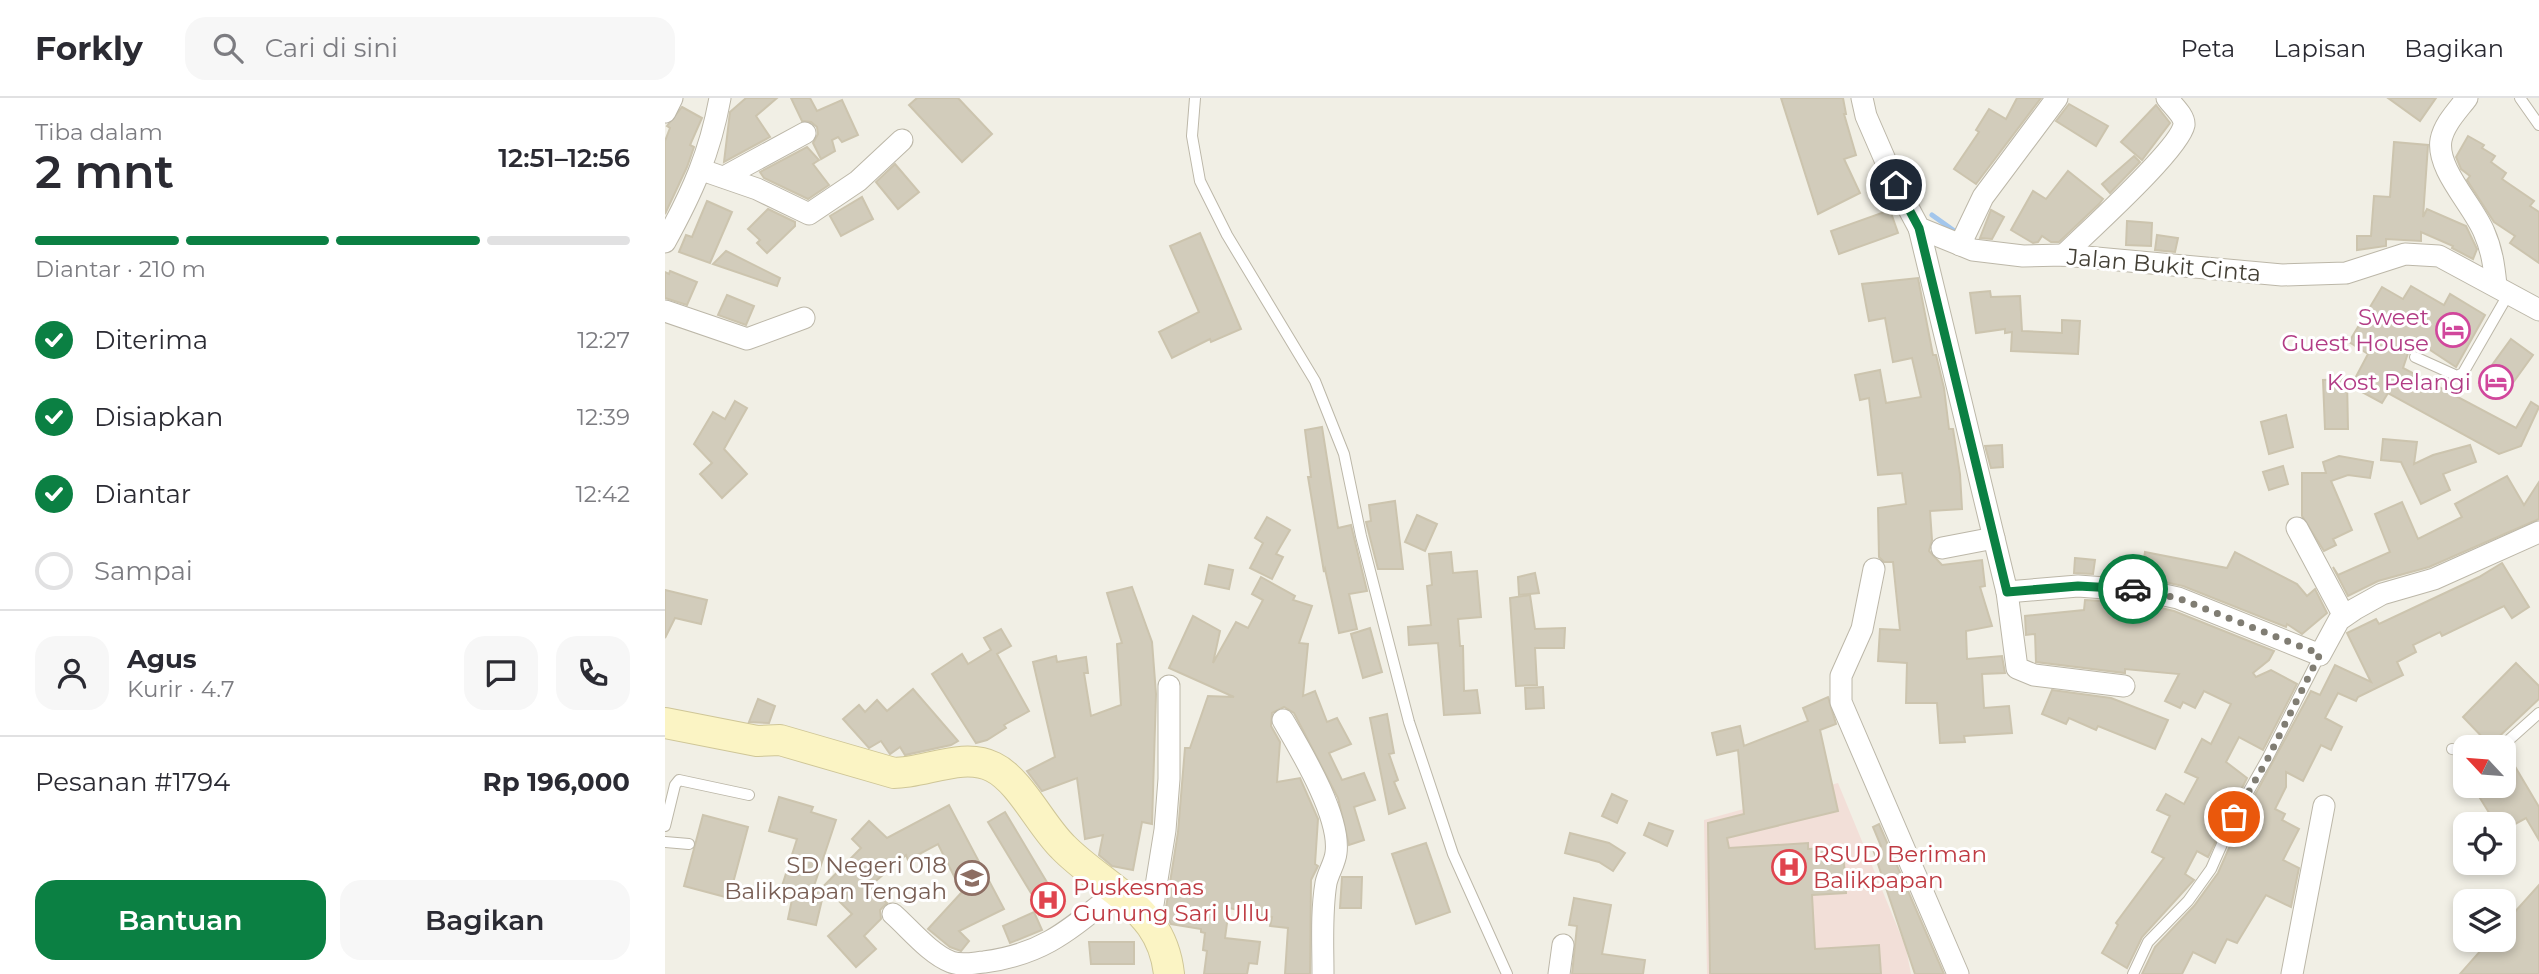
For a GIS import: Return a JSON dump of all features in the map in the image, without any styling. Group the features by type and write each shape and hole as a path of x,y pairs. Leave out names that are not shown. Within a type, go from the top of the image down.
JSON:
{"main road":[{"path":"665,723 757,741 775,753 892,789 965,774 984,777 1026,802 1061,846 1150,923 1164,949 1169,974"}],"street":[{"path":"665,112 672,98"},
{"path":"665,242 702,170 713,138 720,98"},
{"path":"1862,98 1866,116 1896,185 1919,228 2007,592 2018,670 2034,675 2125,686"},
{"path":"1960,245 1999,174 2057,98"},
{"path":"2064,255 2148,173 2180,133 2184,125 2182,117 2167,98"},
{"path":"2467,98 2442,137 2440,152 2447,170 2471,204 2484,230 2503,289"},
{"path":"724,177 805,133"},
{"path":"702,170 809,214 858,181 902,140"},
{"name":"Jalan Bukit Cinta","path":"1919,228 1973,250 2023,257 2064,255 2282,275 2346,273 2405,254 2420,253 2439,256 2539,310"},
{"path":"665,311 747,339 804,318"},
{"path":"2297,528 2344,616"},
{"path":"2007,592 2078,586 2146,591 2178,598 2320,654 2336,624 2344,616 2382,594 2434,579 2539,532"},
{"path":"1941,548 1994,538"},
{"path":"1874,569 1862,629 1841,676 1841,702 1958,974"},
{"path":"1150,923 1165,830 1169,779 1169,686"},
{"path":"1283,720 1312,770 1335,838 1337,852 1327,881 1322,919 1323,974"},
{"path":"2293,974 2324,806"},
{"path":"893,914 945,959 963,964 1016,958 1032,952 1053,940 1115,893"},
{"path":"1559,974 1563,945"}],"lane":[{"path":"1195,98 1192,136 1200,181 1227,235 1315,381 1344,454 1360,537 1409,722 1453,854 1507,974"},
{"path":"2520,98 2539,125"},
{"path":"2415,358 2449,375 2457,376 2463,373 2503,289"},
{"path":"2133,974 2148,942 2188,901 2211,869 2234,817 2267,760 2320,654"},
{"path":"2514,735 2539,713"},
{"path":"665,827 675,785 679,780 749,795"},
{"path":"665,842 689,844"}],"shaded area":[{"name":"RSUD Beriman Balikpapan","path":"1838,783 1906,948 1911,974 1707,974 1704,820"}],"building":[{"path":"746,98 777,98 756,116 770,137 724,162 730,112"},
{"path":"791,98 810,98 817,111 842,100 858,135 842,142 838,137 832,140 835,151 821,159 813,143 818,134 817,127 811,122 802,121"},
{"path":"917,98 958,98 992,134 962,162 909,105"},
{"path":"1781,98 1843,98 1844,114 1856,155 1844,159 1860,193 1818,214"},
{"path":"2017,98 2041,98 1976,184 1954,169 1979,132 1976,130 1989,109 2006,119"},
{"path":"2388,98 2436,98 2420,121"},
{"path":"2069,104 2108,126 2096,146 2056,121"},
{"path":"2156,105 2170,123 2142,160 2121,142"},
{"path":"682,107 702,118 690,145 694,147 687,167 665,214 665,141 670,128 667,126"},
{"path":"2468,136 2484,145 2482,148 2495,156 2491,162 2506,173 2502,179 2534,201 2530,206 2539,212 2539,263 2510,243 2515,236 2494,222 2467,180 2470,176 2461,169 2456,157"},
{"path":"2394,142 2428,145 2423,217 2427,209 2466,226 2477,249 2473,259 2452,248 2453,246 2421,232 2421,241 2386,239 2386,246 2357,250 2357,236 2371,236 2374,196 2390,197"},
{"path":"807,147 819,160 813,164 829,185 808,199 764,178 760,172"},
{"path":"2134,156 2140,162 2110,193 2102,184"},
{"path":"895,164 919,192 898,209 876,182"},
{"path":"2068,171 2103,199 2099,204 2059,242 2051,242 2042,236 2038,242 2033,243 2011,230 2033,191 2046,199"},
{"path":"862,197 873,219 841,236 830,216"},
{"path":"707,201 732,212 710,263 679,252 686,235 692,237"},
{"path":"768,209 795,222 795,226 767,253 757,243 760,240 748,229"},
{"path":"1890,210 1898,233 1839,254 1831,231"},
{"path":"1991,210 2004,217 1992,239 1980,238"},
{"path":"2127,221 2152,223 2151,246 2126,245"},
{"path":"1200,233 1241,329 1211,342 1210,339 1172,358 1159,332 1199,312 1170,246"},
{"path":"2157,235 2178,238 2175,252 2155,250"},
{"path":"726,251 780,278 777,286 713,264"},
{"path":"670,271 697,282 687,305 665,298 665,272 669,274"},
{"path":"1918,278 1933,355 1936,355 1944,388 1949,429 1953,429 1962,509 1930,511 1932,540 1929,551 1942,565 1982,560 1985,586 1980,587 1992,626 1966,631 1967,659 2002,656 2005,673 1982,674 1984,708 2009,706 2012,733 1964,736 1965,742 1940,743 1937,703 1906,703 1907,663 1878,661 1880,629 1900,630 1893,562 1884,562 1879,557 1878,508 1906,504 1902,473 1878,475 1869,398 1860,400 1855,375 1880,370 1886,403 1921,397 1912,358 1893,362 1885,318 1869,321 1862,284"},
{"path":"2411,286 2444,305 2450,294 2485,315 2456,367 2418,342 2408,353 2403,368 2516,428 2531,402 2539,407 2521,446 2499,454 2388,393 2382,403 2351,386 2368,354 2349,342 2382,287 2403,299"},
{"path":"1990,291 1991,297 2020,296 2022,331 2062,333 2062,320 2080,321 2078,354 2011,351 2012,332 2005,333 2005,329 1976,333 1970,293"},
{"path":"727,295 754,306 746,325 718,315"},
{"name":"Kost Pelangi","path":"2511,339 2533,355 2502,398 2479,383"},
{"path":"2347,379 2348,429 2325,429 2323,380"},
{"path":"735,401 747,408 724,449 747,474 722,498 700,474 712,463 694,444 713,412 725,419"},
{"path":"2286,415 2293,447 2269,454 2261,422"},
{"path":"1322,427 1338,528 1351,525 1367,591 1349,594 1357,629 1339,633 1325,569 1324,572 1308,477 1311,477 1305,430"},
{"path":"2383,439 2417,442 2414,464 2433,455 2470,445 2476,462 2443,474 2450,490 2421,504 2401,462 2381,460"},
{"path":"2002,445 2003,467 1991,468 1985,446"},
{"path":"2339,456 2373,462 2370,478 2348,475 2331,481 2352,530 2333,539 2336,545 2324,551 2302,516 2302,473 2326,473 2323,462"},
{"path":"2283,466 2288,484 2269,490 2263,472"},
{"path":"2507,476 2524,505 2539,482 2539,519 2429,567 2378,581 2348,596 2333,567 2338,575 2390,552 2375,514 2402,502 2418,539 2462,517 2455,504"},
{"path":"1395,501 1403,569 1378,569 1366,522 1371,521 1369,505"},
{"path":"1417,515 1437,524 1425,551 1405,542"},
{"path":"1267,517 1290,530 1276,554 1283,557 1272,579 1250,568 1263,543 1255,538"},
{"path":"1451,552 1453,573 1477,571 1481,617 1458,619 1460,646 1463,646 1464,691 1477,690 1480,713 1444,715 1438,643 1409,645 1408,627 1431,625 1427,586 1432,585 1429,554"},
{"path":"2145,552 2227,568 2235,552 2297,584 2307,596 2315,589 2327,613 2302,634 2287,624 2286,627 2183,586 2141,577"},
{"path":"2075,558 2095,560 2093,574 2074,573"},
{"path":"2502,563 2529,607 2512,618 2504,606 2442,636 2440,632 2413,645 2416,652 2397,662 2403,675 2358,697 2356,701 2338,693 2325,718 2342,727 2331,750 2321,745 2303,781 2286,772 2286,787 2275,809 2285,814 2282,820 2299,829 2283,860 2299,868 2291,907 2266,895 2237,943 2227,939 2215,963 2193,952 2182,974 2142,974 2155,947 2194,906 2218,873 2241,821 2311,691 2320,695 2335,665 2371,682 2347,633 2376,619 2379,624 2479,577"},
{"path":"1209,565 1233,570 1229,589 1205,584"},
{"path":"1535,573 1539,593 1519,595 1518,577"},
{"path":"1261,577 1295,596 1293,600 1312,606 1299,643 1308,644 1303,696 1315,691 1327,722 1337,718 1351,744 1329,753 1342,780 1364,773 1375,800 1354,807 1364,840 1349,845 1338,798 1294,713 1284,707 1272,713 1271,726 1280,742 1277,782 1300,778 1318,819 1315,864 1318,866 1311,880 1310,974 1285,974 1288,928 1270,926 1272,917 1229,908 1225,938 1260,942 1257,964 1249,963 1247,974 1204,974 1207,951 1203,950 1205,933 1201,932 1201,929 1171,924 1165,914 1178,832 1185,748 1190,748 1208,696 1234,697 1169,668 1193,616 1220,631 1213,663 1236,622 1248,628 1263,600 1252,594"},
{"path":"1132,587 1152,642 1156,694 1152,824 1142,822 1133,870 1112,866 1099,855 1103,835 1085,839 1077,778 1042,791 1027,771 1055,757 1033,662 1056,656 1057,662 1086,657 1088,673 1084,673 1091,716 1121,705 1117,644 1122,643 1107,593"},
{"path":"665,590 707,600 701,624 675,618 665,638"},
{"path":"1530,595 1535,629 1565,628 1564,648 1535,648 1537,685 1516,686 1510,598"},
{"path":"2085,600 2102,601 2102,605 2144,604 2174,611 2274,651 2269,660 2253,673 2256,677 2271,670 2297,684 2263,750 2239,737 2226,762 2247,778 2208,857 2197,851 2185,874 2194,880 2142,937 2127,968 2102,953 2118,925 2116,923 2164,858 2152,852 2170,816 2157,810 2166,794 2184,804 2198,778 2185,772 2202,739 2211,744 2231,704 2204,691 2195,708 2183,702 2180,708 2165,701 2179,674 2125,669 2125,673 2036,662 2035,634 2026,635 2025,616 2084,610"},
{"path":"1370,628 1382,672 1363,678 1351,634"},
{"path":"1001,629 1011,646 997,654 1029,711 1004,725 1006,728 987,740 976,743 932,674 962,654 968,664 991,650 984,638"},
{"path":"2516,663 2539,686 2539,699 2501,735 2480,735 2463,717"},
{"path":"1543,687 1544,708 1526,709 1525,688"},
{"path":"913,689 958,741 905,755 900,747 890,754 881,741 869,748 843,719 859,705 865,712 877,700 887,711"},
{"path":"2052,690 2111,698 2168,720 2155,749 2098,726 2096,730 2069,718 2066,724 2042,714"},
{"name":"RSUD Beriman Balikpapan","path":"1828,697 1836,724 1820,730 1838,811 1727,838 1729,848 1808,843 1808,849 1843,847 1846,893 1812,895 1815,949 1879,945 1881,974 1710,974 1708,823 1744,814 1738,750 1717,755 1712,733 1740,726 1744,746 1808,721 1803,708"},
{"path":"758,699 775,706 769,723 749,722"},
{"path":"1387,714 1394,753 1389,754 1398,780 1394,782 1405,808 1389,814 1370,718"},
{"path":"2517,770 2539,807 2539,840 2526,818 2516,823 2516,812 2489,812 2480,798 2517,798"},
{"path":"1612,794 1627,801 1617,823 1602,816"},
{"path":"779,797 813,807 811,812 836,820 809,901 861,848 852,839 869,821 887,838 949,805 1004,909 959,931 969,941 961,951 950,947 928,929 962,892 938,844 908,860 906,855 870,886 887,903 880,910 881,919 864,936 876,949 856,967 828,936 852,914 825,887 816,925 788,919 794,890 782,886 797,839 769,831"},
{"path":"1005,812 1051,889 1057,886 1065,901 1039,915 1031,900 1034,898 988,822"},
{"path":"703,815 748,827 729,898 684,886"},
{"path":"1649,823 1673,831 1667,846 1644,835"},
{"path":"1879,824 1944,974 1915,974 1873,849 1881,846 1873,827"},
{"path":"1570,833 1609,843 1625,853 1613,871 1599,862 1565,853"},
{"path":"1426,843 1450,912 1416,924 1392,854"},
{"path":"1342,877 1362,877 1361,908 1340,908"},
{"path":"2539,885 2539,974 2460,974 2479,952 2516,952 2516,911"},
{"path":"1574,898 1611,905 1602,954 1645,960 1643,974 1572,974 1577,926 1569,925"},
{"path":"1034,912 1042,930 1010,943 1003,926"},
{"path":"1089,942 1134,942 1134,964 1091,964"}],"waterway":[{"path":"1932,215 1960,235"}],"way so far":[{"path":"2133,589 2178,598 2320,654 2267,760 2234,817"}],"place":[{"name":"Sweet Guest House","path":"2453,330"},
{"name":"Kost Pelangi","path":"2496,382"},
{"name":"RSUD Beriman Balikpapan","path":"1789,867"},
{"name":"SD Negeri 018 Balikpapan Tengah","path":"972,878"},
{"name":"Puskesmas Gunung Sari Ullu","path":"1048,900"}],"route":[{"path":"1896,185 1919,228 2007,592 2078,586 2133,589"}]}
